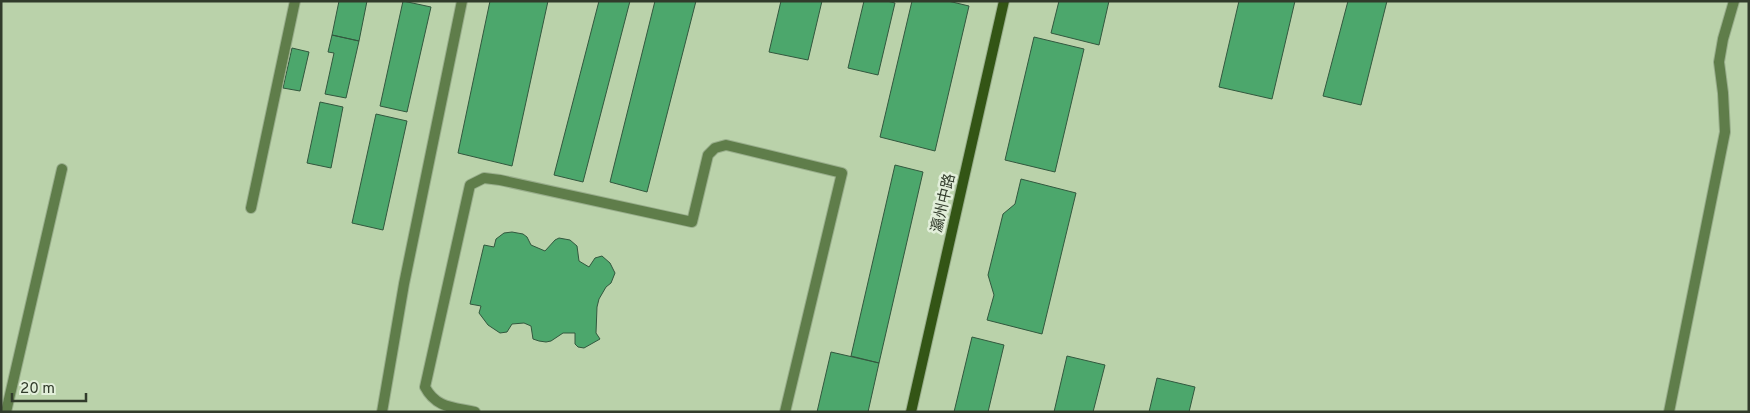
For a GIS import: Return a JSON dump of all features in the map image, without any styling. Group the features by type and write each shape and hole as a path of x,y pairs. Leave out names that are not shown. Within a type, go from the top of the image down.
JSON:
{"main road":[{"name":"瀛州中路","path":"911,412 1004,1"}],"street":[{"path":"251,208 295,1"},
{"path":"382,412 404,284 462,1"},
{"path":"1669,412 1725,132 1724,93 1719,62 1723,39 1734,1"},
{"path":"475,412 440,404 424,387 470,185 484,178 500,180 692,222 708,155 715,148 726,145 842,173 785,412"},
{"path":"6,412 62,169"}],"building":[{"path":"339,1 367,1 359,41 332,35"},
{"path":"403,1 431,7 407,112 380,106"},
{"path":"490,1 548,1 512,166 458,153"},
{"path":"599,1 630,1 583,182 554,175"},
{"path":"655,1 696,1 647,192 610,182"},
{"path":"781,1 822,1 808,60 769,52"},
{"path":"864,1 895,3 878,75 848,68"},
{"path":"912,1 948,1 969,6 935,151 880,137"},
{"path":"1059,1 1109,1 1099,45 1051,33"},
{"path":"1239,1 1295,1 1272,99 1219,87"},
{"path":"1348,1 1387,1 1361,105 1323,96"},
{"path":"332,35 359,41 346,98 325,94 334,53 328,52"},
{"path":"1034,37 1084,49 1055,172 1005,160"},
{"path":"292,48 309,52 300,91 283,88"},
{"path":"320,102 343,107 331,168 307,163"},
{"path":"376,114 407,121 383,230 352,223"},
{"path":"895,165 923,172 879,363 851,356"},
{"path":"1021,179 1076,193 1042,334 987,320 994,295 988,275 1003,214 1015,204"},
{"path":"504,233 523,234 531,245 545,251 559,238 570,240 577,246 579,261 589,267 595,258 602,256 610,263 615,273 611,283 606,287 599,299 597,307 596,333 600,339 584,348 578,347 575,344 575,333 563,333 551,341 539,341 533,339 531,326 524,323 512,324 507,332 500,333 488,325 479,313 481,306 470,304 484,245 494,247 496,239"},
{"path":"972,337 1004,345 988,412 954,412"},
{"path":"831,352 879,363 868,412 817,412"},
{"path":"1067,356 1105,365 1093,412 1054,412"},
{"path":"1157,378 1195,387 1189,412 1149,412"}]}
